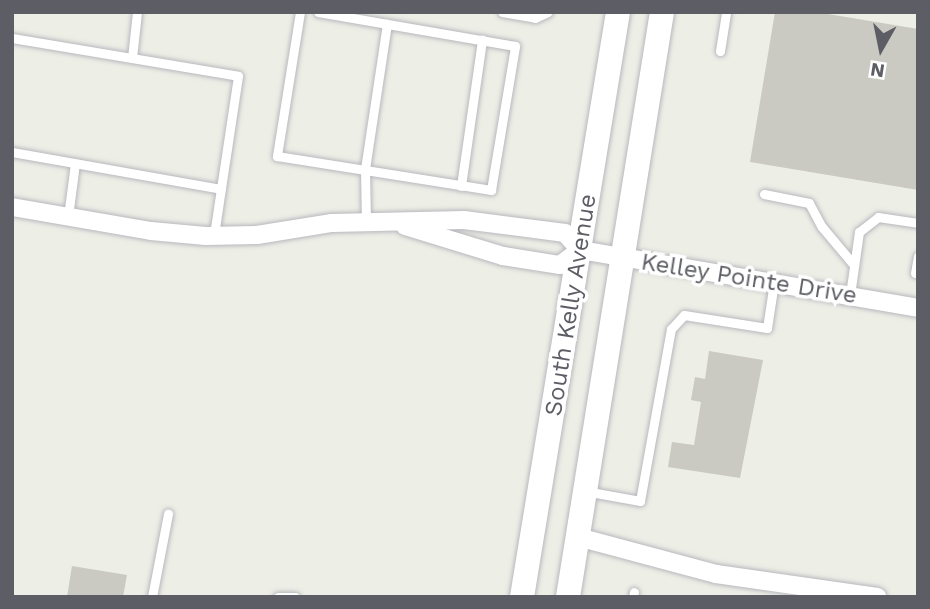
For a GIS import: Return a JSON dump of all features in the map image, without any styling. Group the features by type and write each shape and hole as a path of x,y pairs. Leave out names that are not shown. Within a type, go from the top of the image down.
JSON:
{"main road":[{"name":"South Kelly Avenue","path":"522,597 618,12"},
{"name":"South Kelly Avenue","path":"568,597 625,259 662,12"}],"street":[{"path":"12,207 150,231 214,235 375,221 464,220 565,233 580,250 560,265 552,264 503,257 375,221"},
{"name":"Kelley Pointe Drive","path":"580,250 918,308"},
{"path":"578,537 716,574 877,597"}],"lane":[{"path":"132,58 137,12"},
{"path":"300,12 277,156 491,190 515,46 318,12"},
{"path":"502,12 535,18 548,12"},
{"path":"720,51 726,12"},
{"path":"375,221 365,169 387,24"},
{"path":"12,38 238,76 214,235"},
{"path":"461,186 482,40"},
{"path":"12,152 221,189"},
{"path":"68,217 75,163"},
{"path":"764,194 809,203 822,227 854,265"},
{"path":"850,295 859,232 878,217 918,223"},
{"path":"915,273 918,256"},
{"path":"585,491 640,501 671,329 684,315 767,328 774,282"},
{"path":"152,597 168,514"},
{"path":"278,597 295,597"}],"building":[{"path":"775,12 816,12 918,29 918,190 750,162"},
{"path":"709,351 763,360 740,478 668,467 672,442 694,445 701,402 691,400 695,377 705,379"},
{"path":"72,566 127,575 123,597 67,597"}]}
